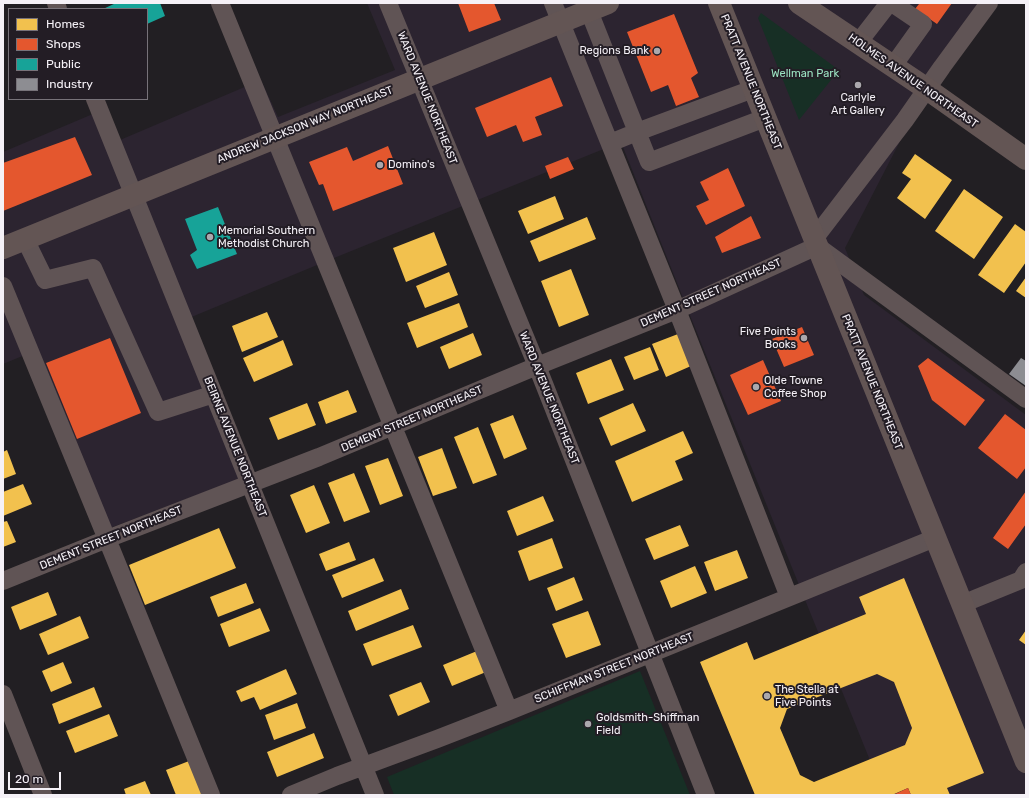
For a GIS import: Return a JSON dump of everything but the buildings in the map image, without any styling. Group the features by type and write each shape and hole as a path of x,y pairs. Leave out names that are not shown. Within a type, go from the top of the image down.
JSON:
{"main road":[{"name":"PRATT AVENUE NORTHEAST","path":"719,3 935,538 1023,750"},
{"name":"HOLMES AVENUE NORTHEAST","path":"799,3 927,89 1026,160"},
{"name":"ANDREW JACKSON WAY NORTHEAST","path":"3,248 419,79 557,12 598,7"}],"street":[{"path":"220,3 509,711"},
{"name":"WARD AVENUE NORTHEAST","path":"388,3 537,366 706,795"},
{"path":"858,43 890,3 923,24 893,66"},
{"name":"DEMENT STREET NORTHEAST","path":"3,581 107,539 319,458 537,366 677,310 816,243 989,3"},
{"path":"598,7 637,132 649,162"},
{"path":"557,12 677,310 789,597"},
{"path":"610,143 753,88"},
{"name":"BEIRNE AVENUE NORTHEAST","path":"95,100 375,795"},
{"path":"622,173 765,118"},
{"path":"25,239 45,280 93,268 158,412 214,394"},
{"path":"816,243 1026,400"},
{"path":"3,286 211,795"},
{"name":"SCHIFFMAN STREET NORTHEAST","path":"291,795 509,711 935,538"},
{"path":"962,604 1021,580 1026,572"},
{"path":"3,694 43,795"}],"shaded area":[{"path":"367,3 994,3 927,89 845,248 864,295 1026,415 1026,795 884,795 621,142 177,323 240,479 110,528 37,350 3,364 3,152 107,108 120,140 261,80 278,117 395,70"}],"green space":[{"name":"Wellman Park","path":"761,13 839,70 799,120 758,18"},
{"name":"Goldsmith-Shiffman Field","path":"640,671 690,795 394,795 387,777"}],"place":[{"name":"Regions Bank","path":"657,51"},
{"name":"Carlyle Art Gallery","path":"858,85"},
{"name":"Domino's","path":"380,165"},
{"name":"Memorial Southern Methodist Church","path":"210,237"},
{"name":"Five Points Books","path":"804,338"},
{"name":"Olde Towne Coffee Shop","path":"756,387"},
{"name":"The Stella at Five Points","path":"767,696"},
{"name":"Goldsmith-Shiffman Field","path":"588,724"}]}
